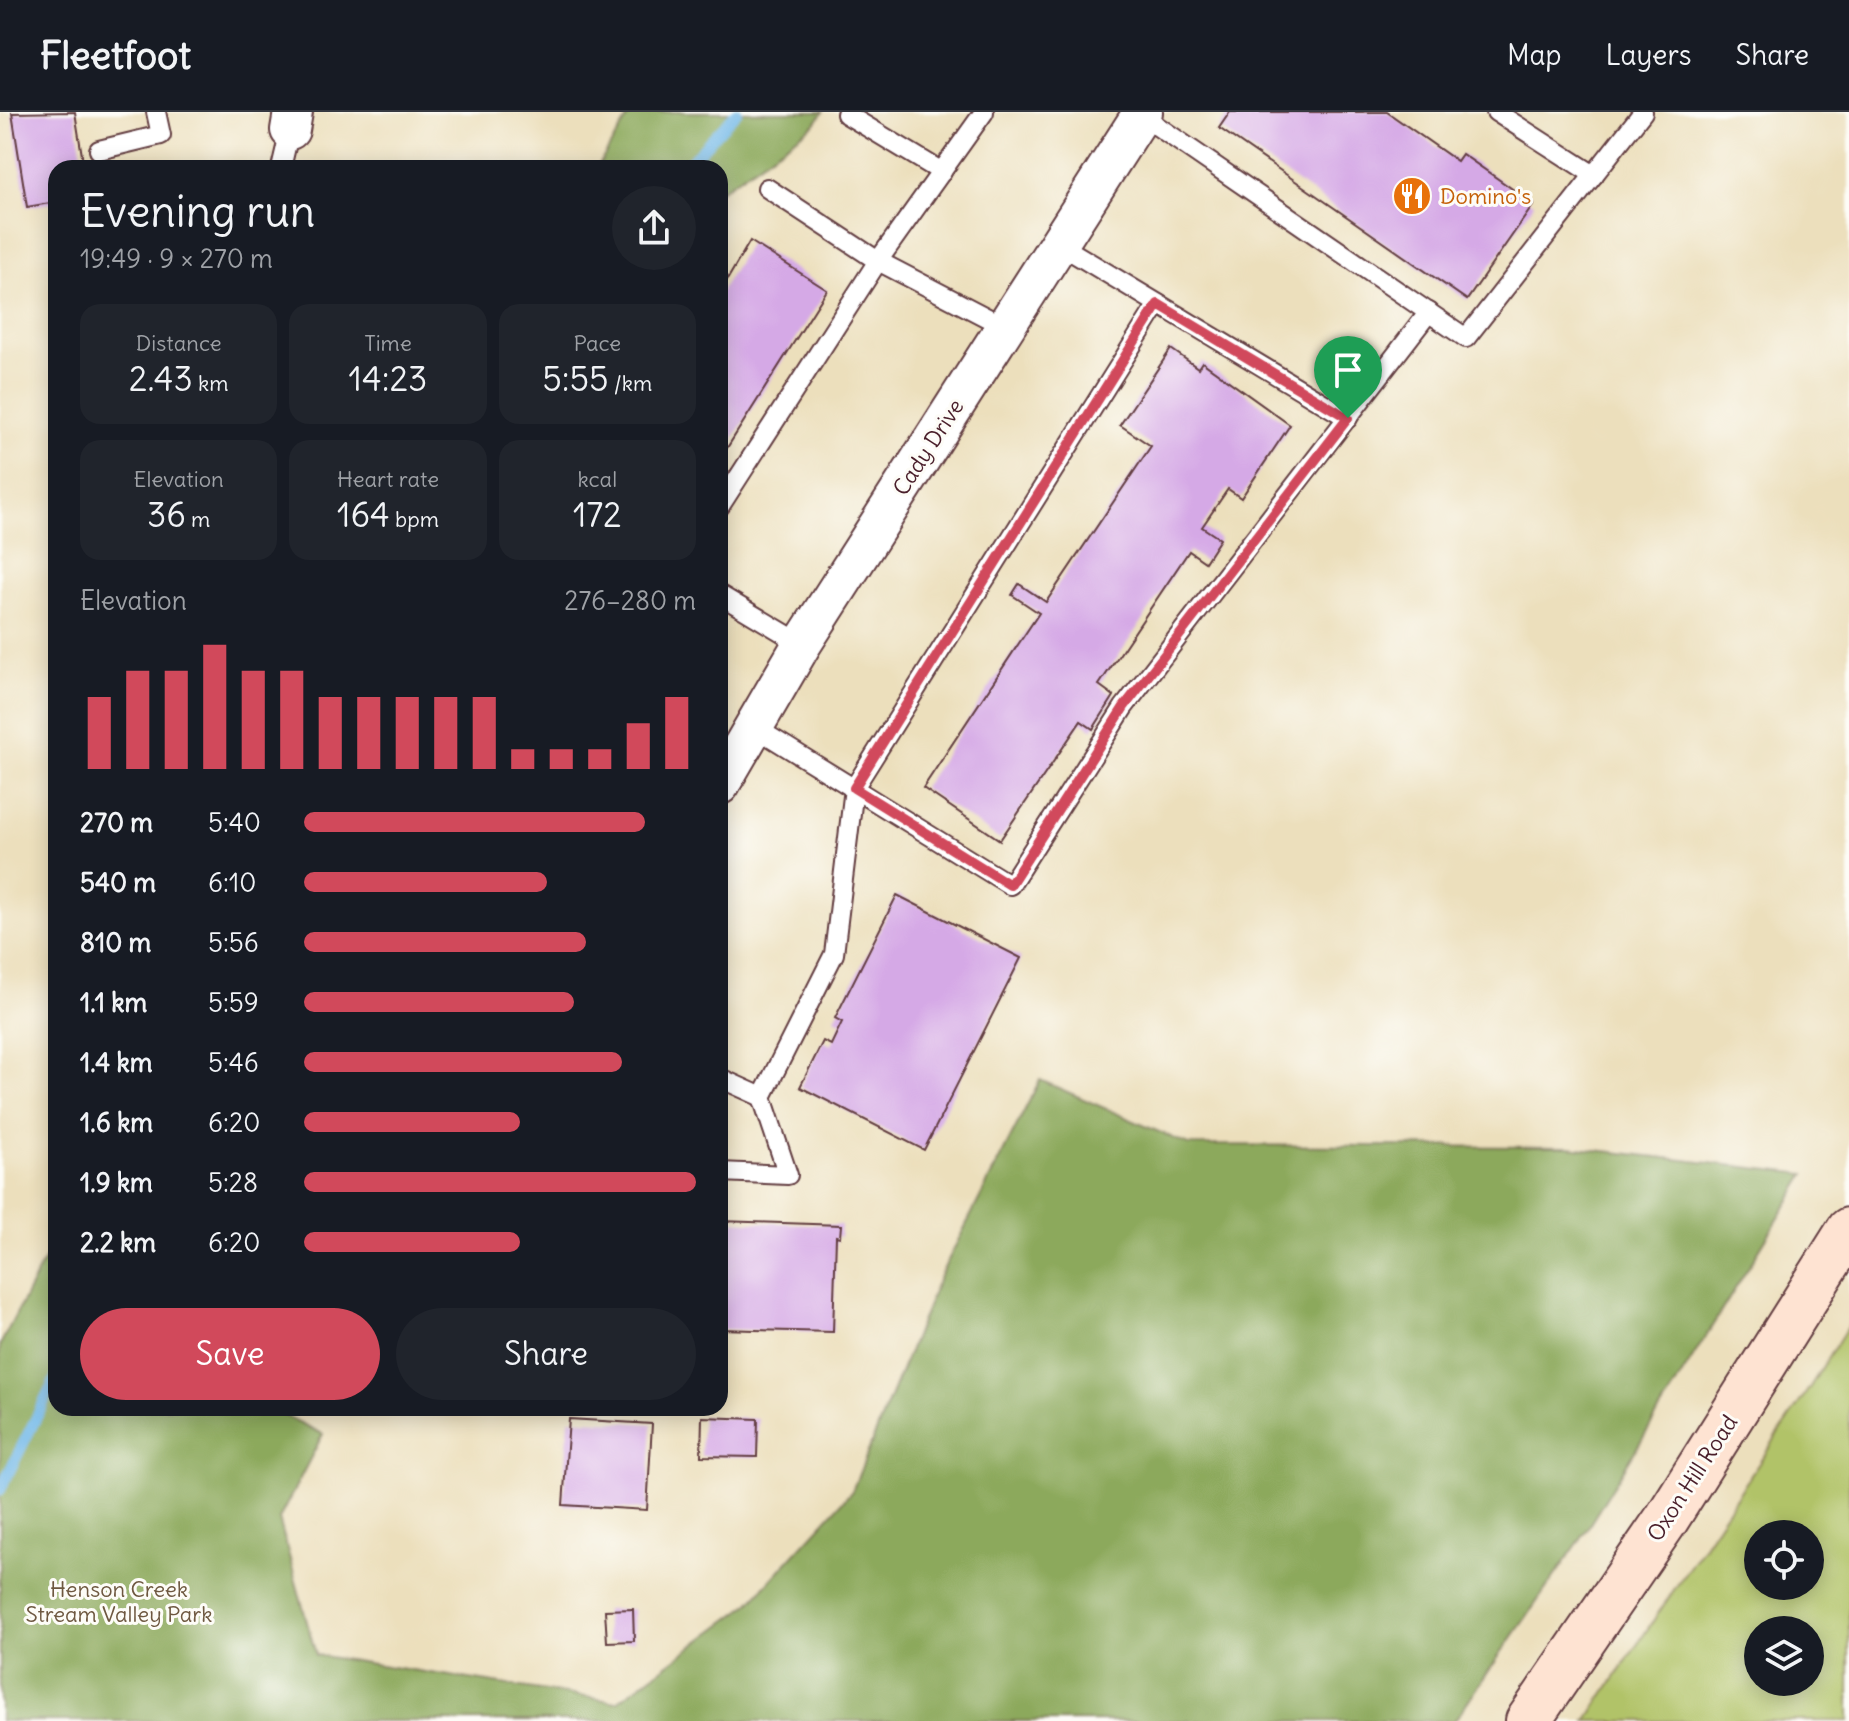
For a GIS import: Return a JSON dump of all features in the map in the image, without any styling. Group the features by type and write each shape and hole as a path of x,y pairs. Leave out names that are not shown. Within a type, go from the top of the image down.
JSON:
{"main road":[{"name":"Oxon Hill Road","path":"1528,1721 1666,1520 1849,1230"}],"street":[{"name":"Cady Drive","path":"728,772 802,644 1142,114"}],"lane":[{"path":"99,150 161,135 156,112"},
{"path":"728,494 878,261 984,112"},
{"path":"1496,112 1594,175"},
{"path":"1142,114 1466,338 1643,112"},
{"path":"846,114 942,172"},
{"path":"283,160 292,121"},
{"path":"767,188 878,261 1005,327"},
{"path":"1057,243 1348,418"},
{"path":"728,1172 788,1175 762,1097 834,954 854,788 1158,304"},
{"path":"756,728 1010,885 1124,707 1429,312"},
{"path":"728,600 802,644"},
{"path":"728,1082 762,1097"}],"green space":[{"path":"631,112 823,112 814,125 728,185 728,160 602,160"},
{"name":"Henson Creek Stream Valley Park","path":"1040,1080 1189,1145 1569,1147 1806,1174 1580,1540 1454,1721 0,1721 0,1345 48,1252 48,1416 286,1416 323,1434 279,1519 316,1655 617,1702 748,1605 852,1491 939,1278"},
{"path":"1849,1324 1849,1721 1586,1721 1810,1387"}],"building":[{"path":"75,112 83,160 48,160 48,203 27,207 12,113"},
{"path":"1230,112 1387,112 1457,161 1462,154 1534,204 1467,300 1219,128"},
{"path":"750,241 827,290 728,446 728,278"},
{"path":"1171,349 1198,368 1202,362 1290,425 1241,498 1228,489 1202,527 1220,539 1205,562 1189,551 1099,685 1114,696 1093,729 1081,721 1000,840 923,788 1039,613 1012,595 1019,584 1046,602 1151,446 1120,425"},
{"path":"897,895 1021,958 924,1150 800,1087 823,1041 831,1045 842,1022 835,1018"},
{"path":"728,1221 841,1225 840,1237 836,1236 833,1332 728,1329"},
{"path":"702,1417 758,1419 757,1457 701,1456"},
{"path":"569,1419 652,1424 647,1510 563,1505"},
{"path":"633,1609 634,1641 607,1642 605,1610"}],"waterway":[{"path":"692,160 737,112"},
{"path":"0,1490 48,1394"}],"place":[{"name":"Domino's","path":"1412,196"}],"route":[{"path":"1158,304 1348,418 1124,707 1010,885 854,788 1158,304"}]}
